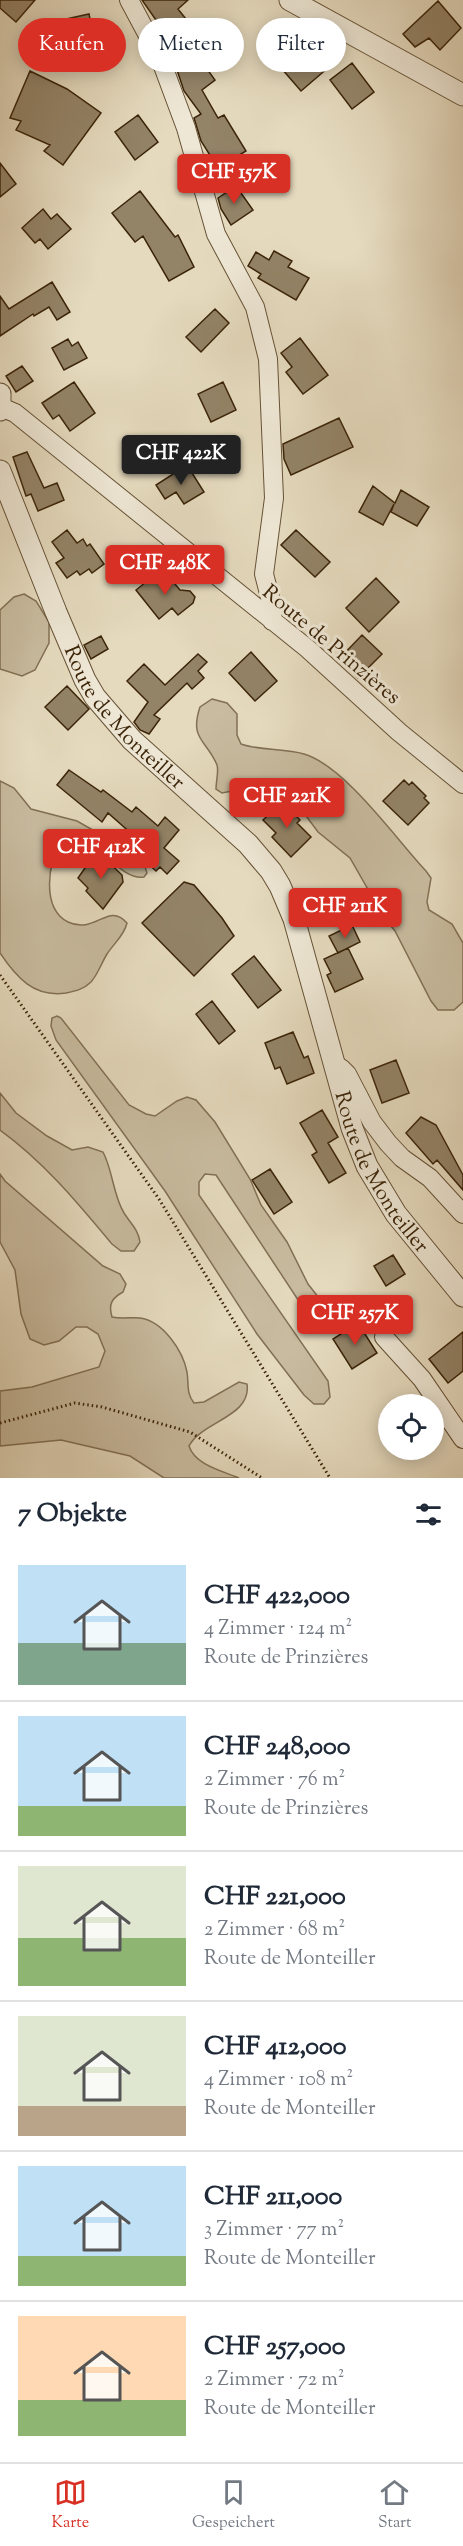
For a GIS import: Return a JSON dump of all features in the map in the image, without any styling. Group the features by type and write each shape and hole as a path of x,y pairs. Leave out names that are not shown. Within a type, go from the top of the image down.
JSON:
{"street":[{"path":"129,0 160,58 186,128 216,234 255,307 268,359 274,498 264,574 273,609 272,621"},
{"path":"290,0 463,95"},
{"name":"Route de Prinzières","path":"0,404 15,413 272,621 463,784"},
{"name":"Route de Monteiller","path":"0,471 79,665 95,697 132,740 248,844 271,871 280,886 296,926 352,1128 373,1178 396,1214 463,1296"},
{"name":"Route de Monteiller","path":"336,1068 340,1068 347,1074 363,1108 388,1143 402,1158 430,1178 463,1214"},
{"path":"384,1337 422,1379 463,1439"}],"path":[{"path":"0,975 159,1199 330,1478"},
{"path":"0,1423 75,1403 102,1407 190,1432 262,1478"}],"shaded area":[{"path":"24,594 36,601 49,622 49,643 35,670 22,676 0,669 0,610 14,597"},
{"path":"212,699 227,703 237,714 237,735 241,744 304,754 320,761 336,773 369,805 426,871 431,878 427,902 429,910 452,924 463,943 463,1002 454,1010 438,1010 431,1001 395,931 385,919 350,858 318,832 292,797 249,782 232,791 222,793 216,789 217,765 201,739 197,726 200,707"},
{"path":"0,781 14,788 31,809 77,821 114,842 145,867 147,873 144,877 130,875 99,850 75,838 61,841 56,850 50,872 50,896 59,915 68,922 78,925 86,925 114,915 127,923 124,932 107,954 93,979 80,989 55,994 35,989 19,978 0,953"},
{"path":"57,1016 61,1018 129,1105 155,1116 187,1097 196,1100 215,1122 250,1179 261,1205 287,1242 308,1284 326,1307 324,1318 312,1319 306,1312 216,1175 205,1174 199,1182 199,1195 328,1381 330,1397 324,1404 314,1404 304,1395 257,1334 165,1191 56,1040 51,1026 52,1018"},
{"path":"0,1093 16,1113 47,1136 72,1150 88,1147 103,1152 120,1206 139,1237 140,1242 134,1251 121,1251 112,1244 46,1169 0,1130"},
{"path":"0,1174 5,1181 103,1266 120,1274 126,1284 123,1292 112,1302 110,1308 112,1317 148,1320 171,1338 185,1364 189,1392 194,1403 204,1402 239,1382 247,1384 242,1404 234,1412 204,1430 189,1446 192,1453 203,1463 239,1478 164,1478 130,1456 61,1440 0,1446 0,1391 32,1387 99,1367 105,1351 98,1334 87,1327 76,1327 59,1341 44,1345 30,1339 21,1314 15,1270 0,1242"}],"building":[{"path":"0,0 35,0 16,22 0,8"},
{"path":"142,0 188,0 178,9 185,18 155,18"},
{"path":"438,1 461,28 440,50 429,38 415,47 403,34"},
{"path":"89,14 90,18 71,18"},
{"path":"352,63 374,92 352,109 330,80 340,72 346,72 346,68"},
{"path":"30,72 67,89 101,113 63,165 44,151 50,145 16,130 21,121 10,118"},
{"path":"178,72 209,72 215,80 202,90 218,118 224,115 246,151 218,168 201,141 194,118 201,114 184,91"},
{"path":"285,72 323,72 301,91"},
{"path":"138,115 158,142 135,160 115,132"},
{"path":"0,163 16,184 0,197"},
{"path":"236,186 253,210 231,225 221,209 218,198"},
{"path":"140,191 175,237 178,235 194,267 169,281 143,236 135,242 112,213"},
{"path":"43,209 51,219 57,214 71,229 48,249 40,239 35,243 22,228"},
{"path":"274,251 292,261 288,267 309,278 296,300 258,278 261,274 248,266 256,252 269,260"},
{"path":"52,282 70,312 57,320 49,307 34,316 33,314 0,336 0,296 9,309"},
{"path":"215,309 229,323 201,352 186,337"},
{"path":"300,338 328,375 303,394 286,372 292,367 281,353"},
{"path":"68,339 72,346 78,342 87,358 64,370 52,348"},
{"path":"22,366 33,381 16,392 6,376"},
{"path":"74,382 95,413 70,431 59,415 53,419 42,403"},
{"path":"223,382 236,410 211,422 198,394"},
{"path":"339,418 353,447 291,475 284,459 283,444"},
{"path":"27,452 44,488 57,483 64,500 38,511 31,494 26,496 13,457"},
{"path":"187,465 204,492 184,504 176,492 165,499 156,485"},
{"path":"373,486 395,503 401,490 429,507 417,526 391,512 394,504 383,525 359,512"},
{"path":"67,530 77,543 83,539 87,546 90,544 104,564 92,573 89,569 80,575 77,571 67,578 56,563 64,558 52,542"},
{"path":"296,530 330,562 315,577 281,545"},
{"path":"156,574 164,583 170,578 180,590 190,591 195,597 193,603 178,615 172,608 159,619 136,590"},
{"path":"376,578 399,602 369,632 346,608"},
{"path":"362,635 382,654 358,678 339,659"},
{"path":"101,636 108,649 91,659 84,645"},
{"path":"251,652 277,681 255,701 229,673"},
{"path":"198,654 207,662 198,671 204,678 192,689 187,683 154,715 160,719 149,734 140,730 134,722 148,702 127,681 144,664 165,685"},
{"path":"67,686 89,709 68,730 45,707"},
{"path":"69,770 101,792 103,790 132,812 136,807 158,826 165,817 179,830 164,848 179,861 167,874 160,867 156,871 135,852 142,843 108,813 102,822 57,785"},
{"path":"404,780 409,785 412,782 426,796 424,798 429,803 408,825 383,801"},
{"path":"282,802 300,820 297,823 311,837 291,857 272,837 276,833 263,820"},
{"path":"97,851 122,875 123,882 103,909 86,891 88,888 78,878"},
{"path":"184,882 194,885 234,936 194,976 142,923"},
{"path":"352,925 360,942 338,953 329,936"},
{"path":"348,948 363,979 335,992 327,975 331,973 324,959"},
{"path":"254,956 281,990 258,1008 232,974"},
{"path":"212,1001 235,1031 219,1044 196,1014"},
{"path":"293,1032 304,1058 308,1056 314,1073 287,1084 280,1067 275,1069 265,1043"},
{"path":"396,1060 409,1093 382,1103 370,1070"},
{"path":"322,1110 338,1137 328,1143 346,1173 329,1183 312,1155 317,1152 300,1123"},
{"path":"421,1117 436,1125 463,1175 463,1190 437,1160 433,1164 406,1133"},
{"path":"270,1169 292,1202 274,1214 252,1180"},
{"path":"393,1255 405,1274 386,1286 374,1266"},
{"path":"358,1323 377,1353 352,1369 333,1339"},
{"path":"463,1332 463,1371 448,1383 429,1359"}]}
